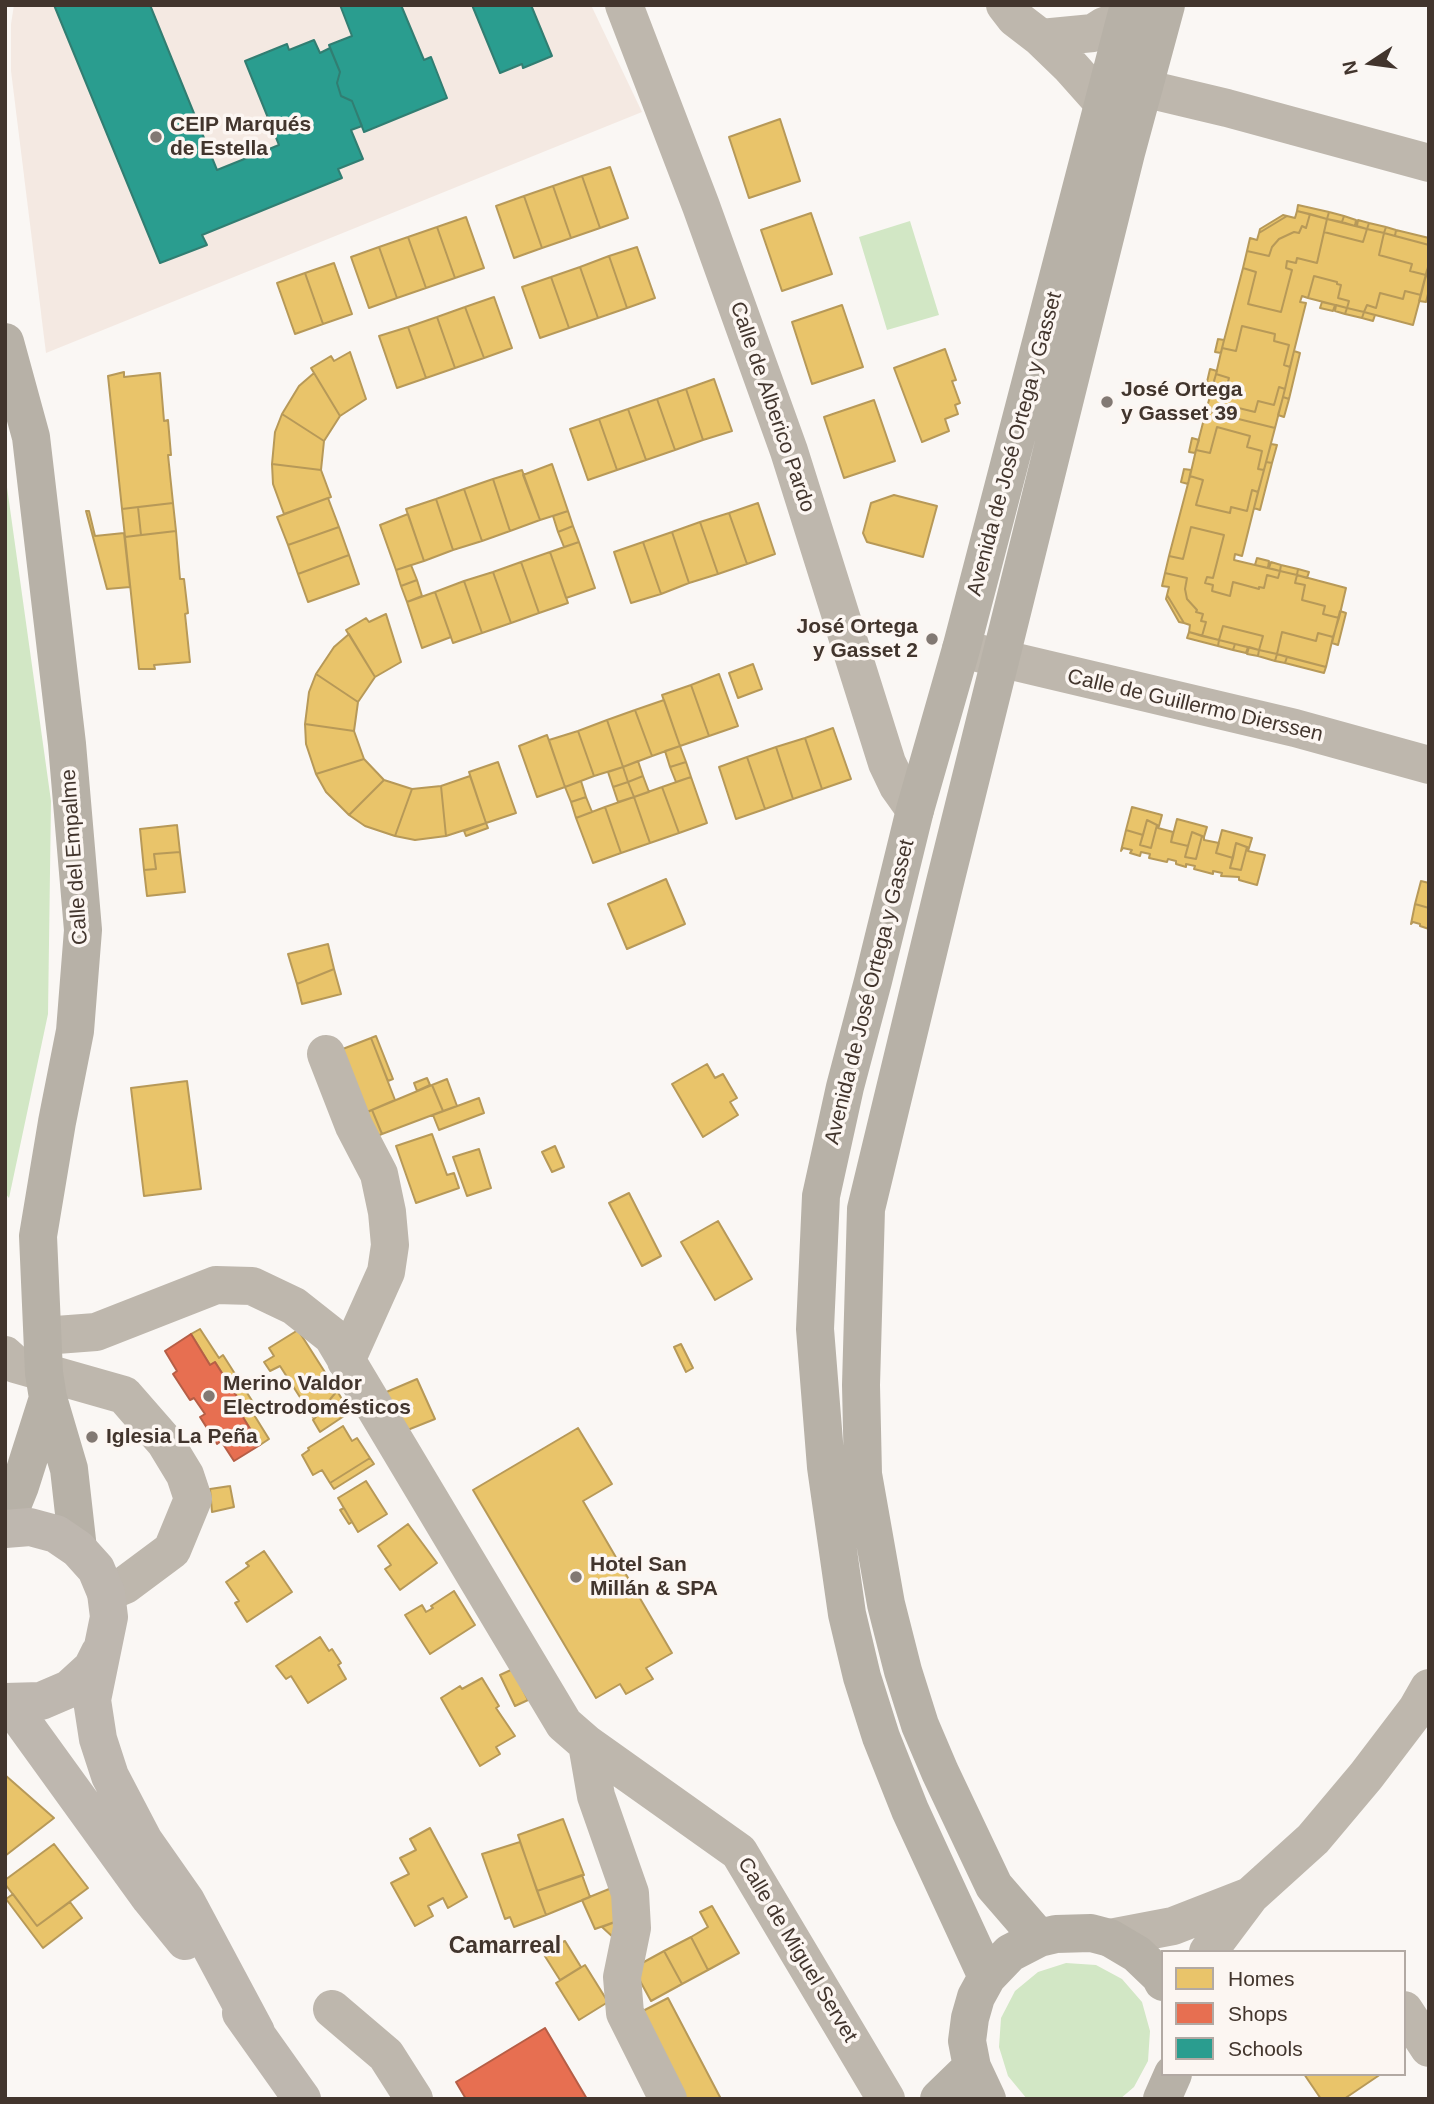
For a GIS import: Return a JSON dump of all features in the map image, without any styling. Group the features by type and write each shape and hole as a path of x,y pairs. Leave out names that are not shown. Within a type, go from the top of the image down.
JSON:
{"highway":[{"path":"5,1529 30,1527 56,1534 79,1549 96,1569 106,1593 109,1617 92,1700 98,1739 110,1776 144,1841 186,1901 256,2032"},
{"path":"7,1703 41,1702 69,1689 92,1668 106,1640"},
{"path":"7,1703 150,1898 256,2032 302,2099"}],"main road":[{"name":"Avenida de José Ortega y Gasset","path":"1039,1938 994,1886 940,1772 920,1724 886,1604 863,1474 861,1385 866,1209 1000,659 1166,5"},
{"name":"Avenida de José Ortega y Gasset","path":"987,1977 910,1810 881,1737 862,1677 847,1614 826,1467 815,1329 821,1196 845,1087 915,810 961,649 1128,12"},
{"name":"Calle del Empalme","path":"5,342 31,437 67,744 83,930 75,1031 38,1228 46,1386 69,1469 79,1549"},
{"name":"Calle del Empalme","path":"5,1522 20,1486 46,1386"},
{"path":"939,2099 979,2083 967,2041 970,2018 976,1997 987,1977 1010,1953 1039,1938 1073,1932 1091,1933 1110,1938 1138,1954 1161,1978"},
{"path":"1162,2099 1172,2076"}],"street":[{"name":"Calle de Alberico Pardo","path":"624,5 696,193 789,451 887,763 898,786 915,810"},
{"path":"1004,5 1015,18 1070,65 1103,103"},
{"path":"1041,38 1093,33 1128,12"},
{"path":"1143,88 1429,163"},
{"name":"Calle de Guillermo Dierssen","path":"961,649 1295,728 1429,765"},
{"path":"326,1054 354,1126 379,1174 390,1245 386,1272 346,1361"},
{"name":"Calle de Miguel Servet","path":"43,1336 96,1332 216,1285 253,1286 294,1306 332,1336 564,1724 587,1744 739,1852 886,2099"},
{"path":"5,1355 46,1386 124,1395 165,1442 185,1475 193,1499 172,1550 125,1585 106,1593"},
{"path":"1210,1950 1250,1896 1313,1839 1366,1776 1417,1709 1429,1688"},
{"path":"587,1744 596,1796 630,1894 632,1928 622,1977 625,2013 668,2099"},
{"path":"1110,1938 1173,1926 1250,1896"},
{"path":"332,2009 386,2055 414,2099"},
{"path":"1406,2013 1429,2049"}],"shaded area":[{"path":"14,5 591,5 642,112 46,353 11,71 11,24"}],"green space":[{"path":"910,221 939,315 887,330 859,237"},
{"path":"5,473 51,801 48,1014 9,1198 5,1193"},
{"path":"1066,1963 1096,1965 1122,1979 1142,2002 1150,2031 1148,2061 1134,2087 1120,2099 1027,2099 1008,2076 999,2047 1001,2018 1015,1991 1038,1972"}],"building: Homes":[{"path":"780,119 800,181 749,198 729,137"},
{"path":"610,167 628,218 600,228 582,176"},
{"path":"582,176 600,228 571,238 553,186"},
{"path":"553,186 571,238 542,248 524,196"},
{"path":"524,196 542,248 514,258 496,206"},
{"path":"1298,205 1329,212 1327,219 1297,211"},
{"path":"1297,211 1310,214 1306,228 1302,226 1299,233 1294,232 1279,239 1269,256 1247,251 1250,238 1257,240 1259,233 1287,216 1295,218"},
{"path":"1329,212 1344,216 1342,222 1327,219"},
{"path":"811,213 832,274 782,291 761,230"},
{"path":"1310,214 1327,219 1317,263 1297,258 1296,263 1287,261 1286,268 1292,270 1281,312 1248,304 1256,272 1243,268 1247,251 1269,256 1279,239 1294,232 1299,233 1302,226 1306,228"},
{"path":"1283,215 1287,216 1259,233 1260,229"},
{"path":"1344,216 1356,220 1355,226 1342,222"},
{"path":"466,217 484,268 455,278 437,227"},
{"path":"1327,219 1367,229 1363,242 1324,232"},
{"path":"1358,220 1369,223 1367,229 1357,226"},
{"path":"1369,223 1386,227 1384,233 1367,229"},
{"path":"437,227 455,278 426,288 408,237"},
{"path":"1386,227 1396,230 1395,236 1384,233"},
{"path":"1367,229 1384,233 1379,255 1412,264 1410,271 1426,275 1421,295 1405,291 1403,299 1380,293 1376,308 1367,305 1364,312 1347,308 1349,301 1338,298 1341,285 1337,282 1314,276 1308,298 1302,296 1300,302 1306,303 1290,367 1284,365 1289,345 1274,341 1275,334 1242,326 1236,351 1222,348 1243,268 1256,272 1248,304 1281,312 1292,270 1286,268 1287,261 1296,263 1297,258 1317,263 1324,232 1363,242"},
{"path":"1396,230 1429,238 1429,245 1395,236"},
{"path":"1384,233 1429,245 1426,275 1410,271 1412,264 1379,255"},
{"path":"408,237 426,288 397,298 379,247"},
{"path":"379,247 397,298 369,308 351,257"},
{"path":"637,247 655,298 627,308 609,256"},
{"path":"609,256 627,308 598,318 580,267"},
{"path":"334,263 352,314 323,324 305,273"},
{"path":"580,267 598,318 569,328 551,277"},
{"path":"1427,270 1429,290 1426,302 1419,301"},
{"path":"305,273 323,324 295,334 277,283"},
{"path":"1314,276 1341,285 1338,298 1349,301 1347,308 1308,298"},
{"path":"551,277 569,328 540,338 522,287"},
{"path":"1405,291 1421,295 1413,325 1364,312 1367,305 1376,308 1380,293 1403,299"},
{"path":"494,297 512,348 484,358 465,307"},
{"path":"1322,302 1335,305 1333,311 1320,308"},
{"path":"842,305 863,367 812,384 792,322"},
{"path":"1336,305 1347,308 1345,314 1335,311"},
{"path":"465,307 484,358 455,368 437,317"},
{"path":"1347,308 1364,312 1362,318 1345,314"},
{"path":"1364,312 1375,315 1373,321 1362,318"},
{"path":"437,317 455,368 426,378 408,327"},
{"path":"1242,326 1275,334 1274,341 1289,345 1284,365 1290,367 1285,389 1279,387 1274,405 1258,401 1255,412 1222,404 1229,378 1216,374 1222,348 1236,351"},
{"path":"408,327 426,378 397,388 379,336"},
{"path":"1218,339 1224,340 1221,353 1215,352"},
{"path":"945,349 956,380 952,381 960,403 955,405 958,414 945,419 949,431 922,442 894,368"},
{"path":"1294,351 1300,353 1289,399 1283,397"},
{"path":"350,352 366,399 340,416 311,368 331,356 334,361"},
{"path":"1210,369 1217,371 1213,384 1207,382"},
{"path":"124,372 124,377 160,373 164,421 168,420 171,455 168,455 173,503 122,509 108,376"},
{"path":"314,373 340,416 324,441 282,414 299,386"},
{"path":"1216,374 1229,378 1222,404 1255,412 1258,401 1274,405 1279,387 1285,389 1275,428 1206,411"},
{"path":"714,379 732,431 703,440 686,389"},
{"path":"686,389 703,440 675,450 657,399"},
{"path":"1283,397 1289,399 1284,417 1278,415"},
{"path":"657,399 675,450 646,460 628,409"},
{"path":"874,400 895,461 844,478 824,417"},
{"path":"628,409 646,460 617,470 599,419"},
{"path":"1206,411 1275,428 1264,470 1258,469 1262,451 1247,447 1250,436 1217,427 1210,453 1196,450"},
{"path":"282,414 324,441 321,470 272,464 275,432"},
{"path":"599,419 617,470 588,480 570,429"},
{"path":"1217,427 1250,436 1247,447 1262,451 1258,469 1264,470 1258,492 1252,490 1247,511 1231,507 1230,513 1196,505 1203,480 1190,476 1196,450 1210,453"},
{"path":"1192,438 1199,440 1195,453 1189,452"},
{"path":"1271,444 1277,445 1272,463 1266,462"},
{"path":"1266,462 1272,463 1260,510 1254,508"},
{"path":"272,464 321,470 331,497 284,514 273,484"},
{"path":"552,464 568,511 540,520 523,475"},
{"path":"1184,469 1191,470 1188,484 1181,482"},
{"path":"522,470 540,520 510,531 493,479"},
{"path":"1190,476 1203,480 1196,505 1230,513 1231,507 1247,511 1252,490 1258,492 1242,556 1235,554 1234,560 1280,571 1278,578 1267,575 1264,588 1259,589 1233,582 1230,596 1212,591 1213,585 1205,583 1207,577 1213,578 1224,535 1191,527 1183,559 1169,556"},
{"path":"493,479 510,531 482,541 464,489"},
{"path":"464,489 482,541 453,550 436,499"},
{"path":"894,495 937,506 923,557 867,542 863,533 871,503"},
{"path":"328,498 339,527 288,545 277,517"},
{"path":"436,499 453,550 424,561 406,509"},
{"path":"173,503 176,531 141,535 138,507"},
{"path":"758,503 775,554 747,564 729,513"},
{"path":"138,507 141,535 125,537 122,509"},
{"path":"86,511 89,511 95,536 124,533 130,587 107,589"},
{"path":"568,511 573,526 558,532 553,516"},
{"path":"729,513 747,564 718,574 700,522"},
{"path":"408,514 424,561 396,570 380,525"},
{"path":"700,522 718,574 689,583 672,532"},
{"path":"573,526 579,542 564,547 558,532"},
{"path":"339,527 349,555 298,574 288,545"},
{"path":"1191,527 1224,535 1213,578 1207,577 1205,583 1213,585 1212,591 1230,596 1233,582 1259,589 1264,588 1267,575 1278,578 1280,571 1297,575 1295,583 1305,585 1302,600 1325,606 1323,614 1339,618 1333,637 1318,633 1316,641 1282,632 1277,654 1259,650 1263,636 1223,626 1219,640 1202,636 1206,622 1201,621 1203,614 1196,612 1187,599 1187,578 1165,573 1169,556 1183,559"},
{"path":"176,531 180,579 184,579 188,613 185,614 190,662 154,665 155,669 139,669 125,537"},
{"path":"672,532 689,583 661,594 643,542"},
{"path":"579,542 595,588 566,598 550,552"},
{"path":"643,542 661,594 631,603 614,552"},
{"path":"550,552 568,603 539,613 521,562"},
{"path":"349,555 359,584 308,602 298,574"},
{"path":"1257,558 1269,561 1268,568 1255,565"},
{"path":"521,562 539,613 511,623 493,572"},
{"path":"1271,562 1281,565 1280,571 1269,568"},
{"path":"411,565 417,580 401,586 396,570"},
{"path":"1281,565 1298,569 1297,575 1280,571"},
{"path":"1298,569 1309,572 1307,578 1297,575"},
{"path":"493,572 511,623 482,633 464,581"},
{"path":"1165,573 1187,578 1187,599 1196,612 1203,614 1201,621 1206,622 1202,636 1189,632 1190,625 1184,623 1167,595 1169,587 1162,586"},
{"path":"1297,575 1346,588 1339,618 1323,614 1325,606 1302,600 1305,585 1295,583"},
{"path":"417,580 422,596 407,602 401,586"},
{"path":"464,581 482,633 453,643 435,592"},
{"path":"435,592 451,637 422,648 407,602"},
{"path":"1167,595 1184,623 1179,622 1166,599"},
{"path":"1340,611 1346,613 1338,645 1332,643"},
{"path":"386,614 401,662 375,677 346,630 366,618 369,622"},
{"path":"1223,626 1263,636 1259,650 1219,640"},
{"path":"1189,632 1219,640 1218,646 1187,638"},
{"path":"1282,632 1316,641 1318,633 1333,637 1326,667 1277,654"},
{"path":"349,634 375,677 358,702 316,674 334,647"},
{"path":"1219,640 1235,644 1233,650 1218,646"},
{"path":"1235,644 1248,647 1246,653 1233,650"},
{"path":"1249,647 1259,650 1258,656 1247,654"},
{"path":"1259,650 1277,654 1275,661 1258,656"},
{"path":"1277,654 1287,657 1285,663 1275,661"},
{"path":"1287,657 1326,667 1324,673 1285,663"},
{"path":"753,664 762,689 738,698 729,673"},
{"path":"316,674 358,702 354,731 305,724 309,692"},
{"path":"719,674 738,726 709,736 691,685"},
{"path":"691,685 709,736 680,746 662,695"},
{"path":"664,700 680,746 652,756 635,710"},
{"path":"635,710 652,756 623,767 607,720"},
{"path":"607,720 623,767 594,776 578,731"},
{"path":"305,724 354,731 364,759 316,774 306,744"},
{"path":"833,728 851,779 822,789 805,738"},
{"path":"578,731 594,776 565,787 549,740"},
{"path":"547,735 565,787 537,797 519,746"},
{"path":"805,738 822,789 793,799 776,747"},
{"path":"680,746 686,762 670,767 665,751"},
{"path":"776,747 793,799 765,809 747,757"},
{"path":"747,757 765,809 736,819 719,767"},
{"path":"364,759 384,780 349,815 326,792 316,774"},
{"path":"638,761 643,776 628,782 623,767"},
{"path":"498,762 516,813 486,823 469,772"},
{"path":"686,762 691,777 676,782 670,767"},
{"path":"623,767 628,782 613,787 608,772"},
{"path":"470,776 486,823 446,836 441,786"},
{"path":"643,776 649,792 634,797 628,782"},
{"path":"691,777 707,823 679,833 662,787"},
{"path":"384,780 412,789 395,836 365,826 349,815"},
{"path":"581,781 586,797 571,802 565,787"},
{"path":"628,782 634,797 618,802 613,787"},
{"path":"441,786 446,836 415,840 395,836 412,789"},
{"path":"662,787 679,833 650,843 634,797"},
{"path":"586,797 592,812 576,818 571,802"},
{"path":"634,797 650,843 621,853 605,807"},
{"path":"605,807 621,853 593,863 576,818"},
{"path":"1132,807 1162,815 1159,826 1147,820 1143,835 1126,830"},
{"path":"1177,819 1207,827 1204,837 1192,832 1188,846 1171,842"},
{"path":"1147,820 1157,825 1151,848 1140,845"},
{"path":"486,823 488,828 466,836 464,831"},
{"path":"177,825 180,852 154,854 156,869 144,870 140,829"},
{"path":"1157,825 1158,828 1173,832 1171,842 1188,846 1185,857 1196,859 1202,836 1204,840 1219,843 1216,853 1233,858 1230,868 1241,870 1247,847 1248,851 1265,855 1257,885 1239,880 1239,877 1221,876 1222,873 1213,871 1213,874 1186,864 1186,867 1168,859 1167,862 1149,858 1150,854 1141,852 1140,856 1123,848 1121,851 1126,830 1143,835 1140,845 1151,848"},
{"path":"1222,830 1252,838 1249,848 1236,843 1233,858 1216,853"},
{"path":"1192,832 1202,836 1196,859 1185,857"},
{"path":"1236,843 1247,847 1241,870 1230,868"},
{"path":"180,852 185,892 147,896 144,870 156,869 154,854"},
{"path":"666,879 685,924 627,949 608,904"},
{"path":"1421,881 1429,883 1429,908 1415,904"},
{"path":"1415,904 1429,908 1429,929 1413,922 1411,924"},
{"path":"328,944 334,969 297,984 288,954"},
{"path":"334,969 341,994 302,1004 297,984"},
{"path":"376,1036 393,1079 388,1081 371,1038"},
{"path":"371,1038 395,1100 360,1115 335,1052"},
{"path":"707,1064 715,1078 723,1074 737,1098 730,1102 738,1115 703,1137 672,1084"},
{"path":"427,1078 430,1085 417,1091 414,1083"},
{"path":"447,1079 457,1106 443,1111 432,1085"},
{"path":"187,1081 201,1189 144,1196 131,1088"},
{"path":"432,1085 443,1111 382,1134 372,1110"},
{"path":"479,1098 484,1113 439,1130 433,1115"},
{"path":"372,1110 382,1134 370,1139 360,1115"},
{"path":"432,1134 447,1175 454,1173 459,1188 416,1203 396,1146"},
{"path":"555,1146 564,1167 552,1172 542,1152"},
{"path":"479,1149 491,1188 467,1196 453,1157"},
{"path":"629,1193 661,1256 642,1266 609,1203"},
{"path":"718,1221 752,1279 715,1300 681,1242"},
{"path":"200,1329 219,1358 223,1355 256,1407 251,1410 269,1439 260,1445 241,1414 246,1411 215,1362 210,1365 191,1334"},
{"path":"298,1330 337,1391 314,1419 280,1366 270,1371 264,1362 274,1356 269,1348"},
{"path":"681,1344 693,1368 686,1372 674,1347"},
{"path":"417,1379 435,1419 395,1435 377,1396"},
{"path":"337,1391 350,1412 320,1432 313,1420"},
{"path":"343,1426 352,1441 357,1438 370,1458 330,1483 322,1470 313,1475 302,1455 308,1448"},
{"name":"Hotel San Millán & SPA","path":"578,1428 612,1484 583,1501 672,1653 646,1668 653,1679 626,1694 620,1684 596,1698 473,1490"},
{"path":"370,1458 374,1464 334,1489 330,1483"},
{"path":"366,1481 387,1514 358,1532 338,1498"},
{"path":"230,1486 234,1507 212,1512 210,1489"},
{"path":"344,1508 352,1522 349,1524 340,1510"},
{"path":"408,1524 437,1563 400,1590 385,1569 391,1565 378,1546"},
{"path":"264,1551 292,1592 247,1622 235,1603 239,1601 226,1582 249,1566 246,1563"},
{"path":"454,1591 475,1625 430,1654 405,1615 422,1605 426,1612"},
{"path":"320,1637 341,1663 338,1665 346,1679 308,1703 291,1676 286,1679 276,1666"},
{"path":"513,1669 528,1700 515,1706 500,1675"},
{"path":"482,1678 499,1706 496,1708 515,1736 496,1747 500,1754 480,1766 441,1698 460,1686 462,1689"},
{"path":"5,1775 54,1818 5,1856"},
{"path":"563,1819 584,1875 537,1891 518,1835"},
{"path":"430,1828 467,1897 448,1908 443,1898 428,1906 433,1916 415,1926 391,1883 409,1874 400,1858 416,1850 410,1839"},
{"path":"520,1842 546,1915 514,1927 510,1917 505,1919 482,1854"},
{"path":"54,1844 88,1888 37,1926 5,1884 5,1880"},
{"path":"582,1875 590,1897 546,1915 537,1891"},
{"path":"619,1885 623,1919 595,1929 582,1900"},
{"path":"13,1894 37,1926 70,1902 82,1918 43,1948 6,1899"},
{"path":"712,1906 739,1953 708,1970 691,1937 708,1927 700,1912"},
{"path":"623,1919 614,1938 602,1927"},
{"path":"691,1937 708,1970 682,1984 664,1951"},
{"path":"565,1941 581,1967 560,1980 541,1950"},
{"path":"664,1951 682,1984 651,2001 633,1968"},
{"path":"585,1965 608,2002 579,2020 556,1983"},
{"path":"668,1998 721,2099 679,2099 635,2015"},
{"path":"1305,2076 1378,2076 1344,2099 1321,2099"}],"building: Shops":[{"path":"191,1334 210,1365 215,1362 246,1411 241,1414 260,1445 234,1461 221,1441 217,1444 200,1417 205,1414 194,1398 190,1400 173,1374 177,1371 165,1351"},
{"path":"545,2028 587,2099 466,2099 456,2082"}],"building: Schools":[{"name":"CEIP Marqués de Estella","path":"54,5 150,5 217,170 279,145 245,61 287,44 289,50 314,40 320,53 330,48 340,72 337,83 341,96 352,101 362,126 351,130 363,159 338,169 342,178 202,235 207,245 160,263"},
{"path":"340,5 401,5 424,60 431,57 447,98 364,132 352,101 341,96 337,83 340,72 329,45 352,36"},
{"path":"472,5 531,5 552,56 523,68 522,64 500,73"}],"place":[{"name":"CEIP Marqués de Estella","path":"156,137"},
{"name":"José Ortega y Gasset 39","path":"1107,402"},
{"name":"José Ortega y Gasset 2","path":"932,639"},
{"name":"Merino Valdor Electrodomésticos","path":"209,1396"},
{"name":"Iglesia La Peña","path":"92,1437"},
{"name":"Hotel San Millán & SPA","path":"576,1577"}],"district":[{"name":"Camarreal","path":"505,1947"}]}
